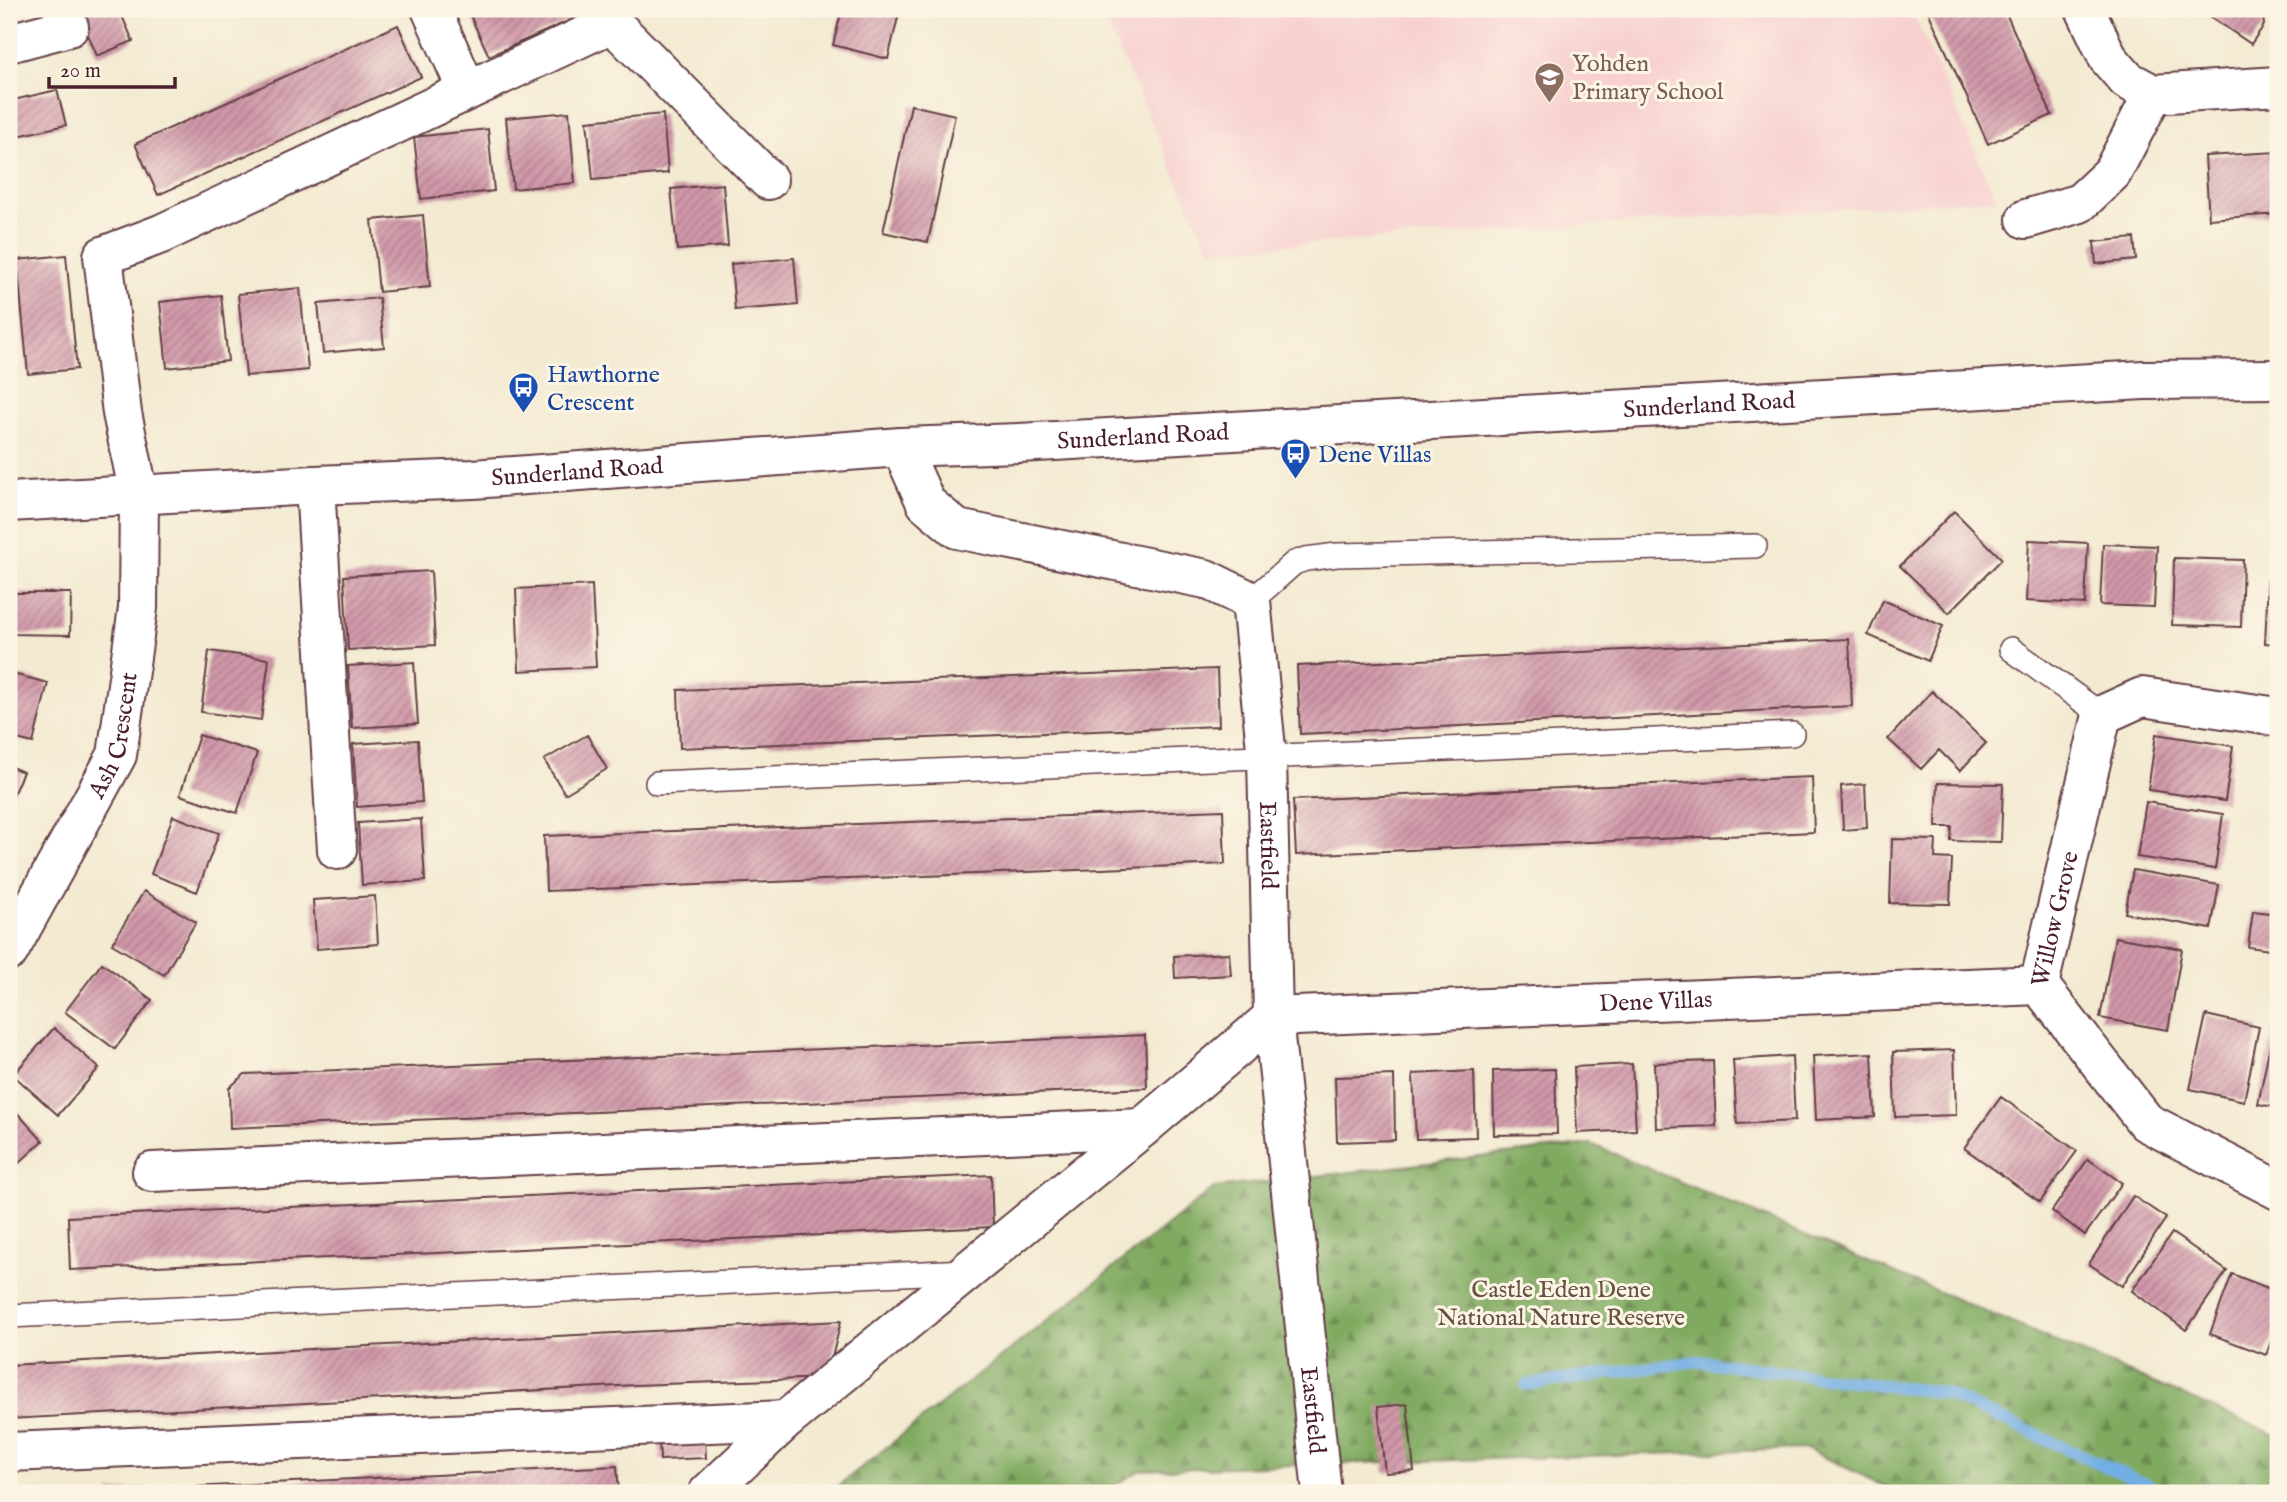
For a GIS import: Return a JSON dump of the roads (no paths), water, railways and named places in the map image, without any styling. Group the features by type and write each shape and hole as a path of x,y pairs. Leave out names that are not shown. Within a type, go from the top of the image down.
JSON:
{"street":[{"path":"431,9 467,90 608,16 768,180"},
{"path":"2085,9 2108,58 2127,79 2153,94 2278,86"},
{"path":"9,43 69,26"},
{"name":"Ash Crescent","path":"9,951 117,755 138,608 139,495 122,413 103,256 161,234 467,90"},
{"path":"2026,219 2080,203 2112,173 2153,94"},
{"name":"Sunderland Road","path":"9,502 473,479 901,447 1018,443 2144,380 2278,379"},
{"path":"901,447 926,503 957,529 1206,579 1251,601"},
{"path":"315,485 337,850"},
{"name":"Eastfield","path":"1251,601 1268,758 1273,1017 1322,1493"},
{"path":"2102,715 2143,697 2278,717"},
{"name":"Willow Grove","path":"2102,715 2039,985 2146,1122 2278,1190"},
{"name":"Dene Villas","path":"1273,1017 2039,985"},
{"path":"708,1493 786,1420 1273,1017"},
{"path":"152,1172 1142,1128"},
{"path":"9,1452 786,1420"}],"lane":[{"path":"1251,601 1294,563 1327,556 1755,546"},
{"path":"2011,649 2102,715"},
{"path":"657,783 1792,734"},
{"path":"9,1316 969,1270"}],"waterway":[{"path":"1526,1385 1698,1361 1944,1393 2164,1493"}],"place":[{"name":"Yohden Primary School","path":"1549,104"},
{"name":"Hawthorne Crescent","path":"524,415"},
{"name":"Dene Villas","path":"1295,481"}],"park label":[{"name":"Castle Eden Dene National Nature Reserve","path":"1561,1303"}]}
